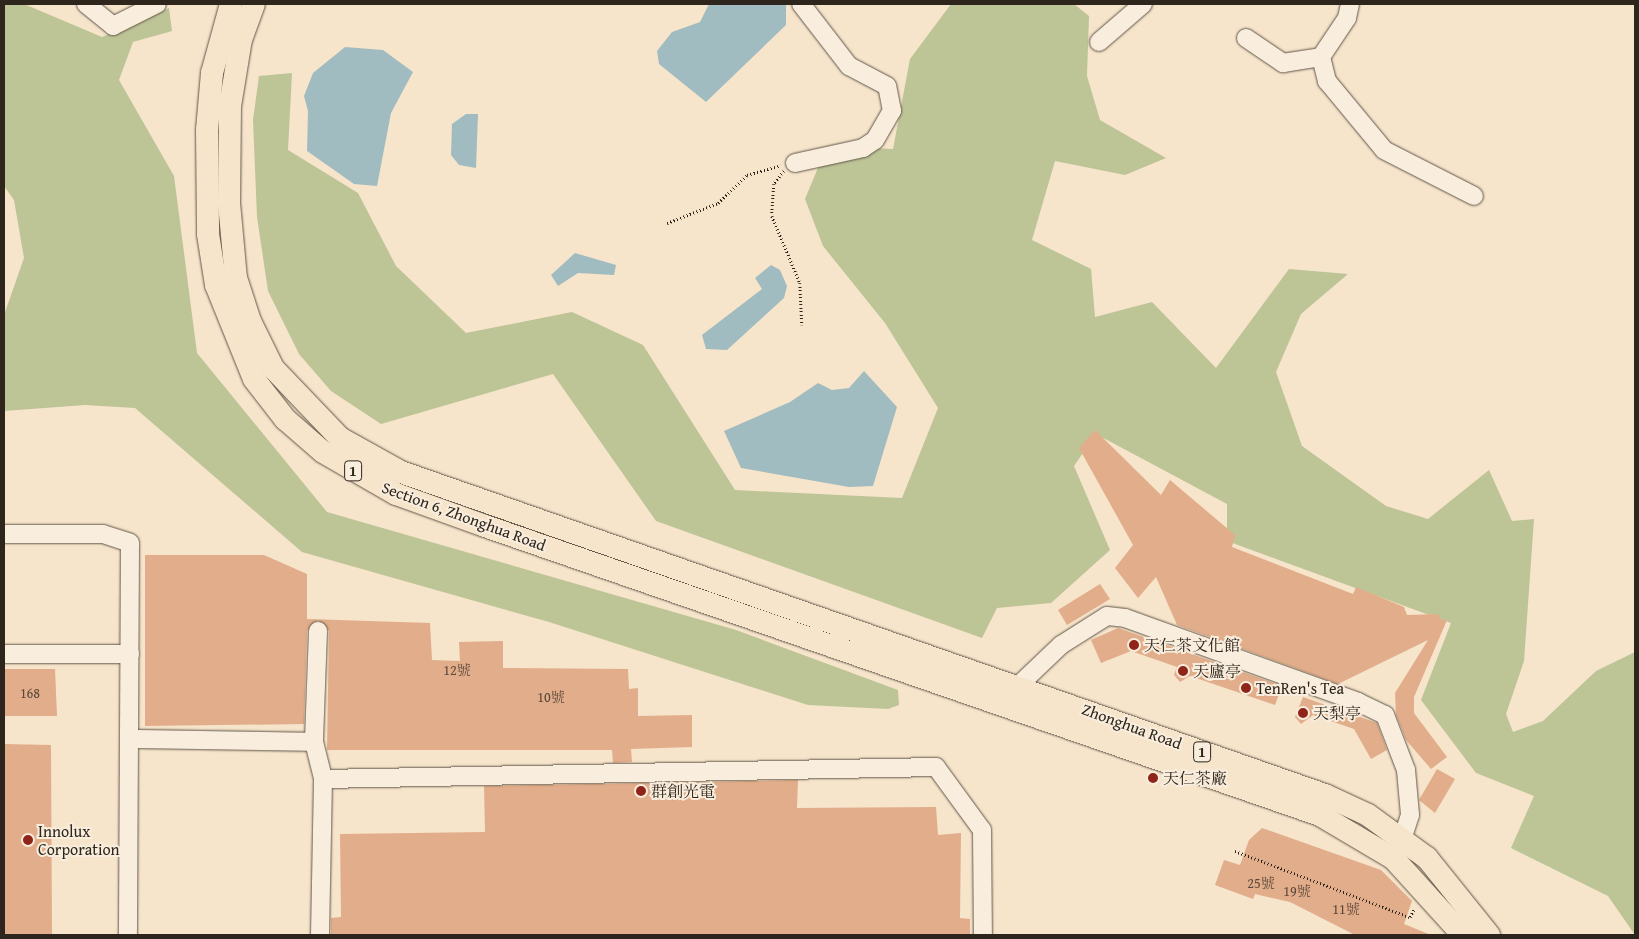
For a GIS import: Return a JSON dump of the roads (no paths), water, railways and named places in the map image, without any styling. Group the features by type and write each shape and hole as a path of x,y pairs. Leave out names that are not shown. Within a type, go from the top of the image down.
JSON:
{"main road":[{"name":"Section 6, Zhonghua Road","path":"231,4 208,104 208,234 216,285 231,333 254,378 285,419 337,461 396,494 844,650"},
{"name":"Section 6, Zhonghua Road","path":"254,4 232,82 232,252 242,300 258,340 273,368 301,402 340,438 401,472 872,636"},
{"name":"Zhonghua Road","path":"872,636 1001,688 1217,767 1325,795 1403,837 1444,875 1488,935"},
{"name":"Zhonghua Road","path":"844,650 1001,688 1217,767 1363,836 1394,859 1425,890 1463,935"}],"street":[{"path":"86,4 114,26 157,4"},
{"path":"795,163 864,148 875,140 892,111 887,86 849,66 801,4"},
{"path":"1099,42 1143,4"},
{"path":"1246,38 1283,63 1321,57 1347,18 1350,4"},
{"path":"1321,57 1327,81 1384,150 1474,196"},
{"path":"4,534 103,534 130,543 131,739 128,935"},
{"path":"1001,688 1107,616 1126,618 1358,702 1385,715 1406,770 1410,815 1403,837"},
{"path":"318,631 314,742 324,779 320,935"},
{"path":"4,654 130,654"},
{"path":"131,739 314,742"},
{"path":"324,779 936,767 982,830 983,935"}],"water":[{"path":"709,4 786,4 786,25 706,102 659,64 657,51 672,32 700,22"},
{"path":"345,47 383,50 413,72 391,113 377,186 354,184 307,151 308,111 304,96 313,73"},
{"path":"466,114 478,114 476,168 459,165 451,155 452,124"},
{"path":"575,253 616,265 614,275 578,273 558,286 551,275"},
{"path":"771,265 780,270 787,286 784,298 727,350 706,349 702,335 762,289 755,278"},
{"path":"864,371 897,407 873,486 849,487 741,468 724,431 790,402 818,383 832,390 849,388"}],"place":[{"name":"天仁茶文化館","path":"1134,645"},
{"name":"天廬亭","path":"1183,671"},
{"name":"TenRen's Tea","path":"1246,688"},
{"name":"天梨亭","path":"1303,713"},
{"name":"天仁茶廠","path":"1153,778"},
{"name":"群創光電","path":"641,791"},
{"name":"Innolux Corporation","path":"28,840"}]}
